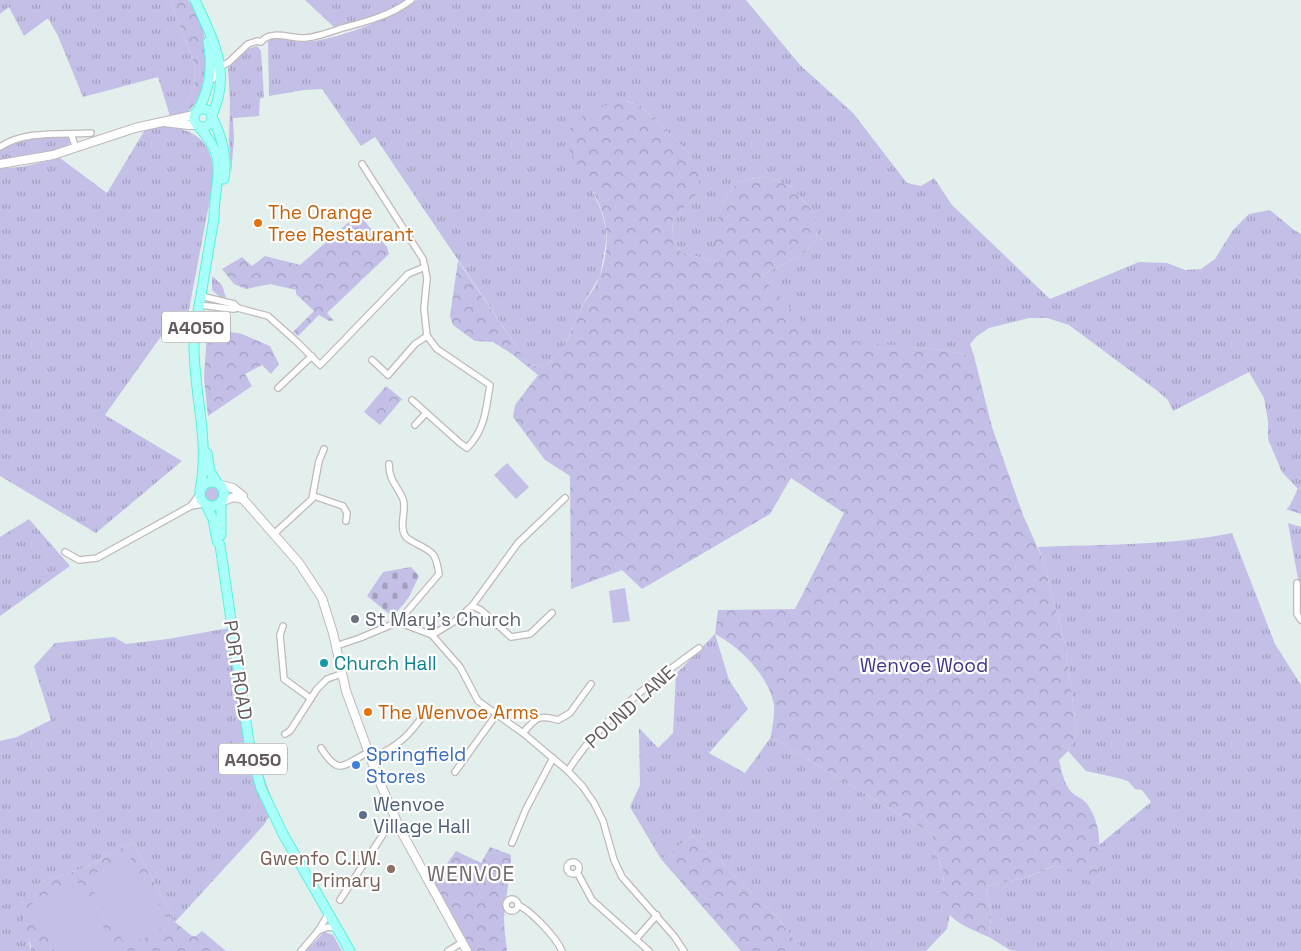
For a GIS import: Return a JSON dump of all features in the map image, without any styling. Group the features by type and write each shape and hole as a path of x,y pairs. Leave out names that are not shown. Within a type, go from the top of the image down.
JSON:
{"main road":[{"path":"195,0 211,36 222,81 220,94 208,125 198,125 194,121 207,87 210,64 206,27"},
{"path":"196,112 205,108 212,116"},
{"name":"PORT ROAD","path":"212,116 221,137 225,160 225,174 219,207 214,218"},
{"name":"PORT ROAD","path":"198,125 214,146 219,173 214,218 194,345 195,375 203,436 203,476 200,498 213,519 217,541 220,545"},
{"name":"PORT ROAD","path":"203,436 210,471 224,492 220,545 249,742 254,764 270,809 350,951"},
{"path":"200,491 206,483 213,482 219,484"},
{"path":"205,505 214,507 222,502"}],"street":[{"path":"207,87 212,82 215,70 229,62 248,44 257,41 261,42 264,38 271,35 304,38 318,36 385,16 411,0"},
{"path":"0,164 40,158 76,148 119,132 196,112"},
{"path":"162,122 198,125"},
{"path":"0,146 22,138 90,133"},
{"path":"71,134 76,148"},
{"path":"362,164 423,259 427,278 424,309 427,336 437,349 490,385 485,414 478,438 467,448 412,400"},
{"path":"200,300 268,316 320,365 408,274 425,268"},
{"path":"200,300 234,304 238,308"},
{"path":"372,360 388,375 415,344 427,336"},
{"path":"278,388 312,356"},
{"path":"415,425 426,413"},
{"path":"275,533 306,506 314,496 319,461 324,449"},
{"path":"336,646 398,622 439,574 436,558 429,550 407,538 403,532 403,500 389,474 389,464"},
{"path":"219,484 233,488 243,496 243,499 275,533 303,568 316,588 325,605 348,698 396,822 467,951"},
{"path":"191,506 200,491"},
{"path":"314,496 343,506 347,513 346,520"},
{"path":"222,502 234,497 243,499"},
{"path":"432,635 455,621 472,606 518,543 565,498"},
{"path":"66,552 79,560 97,558 191,506 205,505"},
{"path":"1297,583 1297,614 1301,620"},
{"path":"472,606 481,610 511,637 530,634 552,613"},
{"path":"398,622 432,635 460,667 478,701 554,758 582,787 594,803 603,821 614,860 622,877 674,936 684,951"},
{"path":"283,626 280,635 284,679 310,698"},
{"name":"POUND LANE","path":"568,771 579,753 625,706 699,648"},
{"path":"285,734 290,731 317,689 327,679 341,674"},
{"path":"523,733 533,721 544,716 558,720 570,713 591,684"},
{"path":"321,748 330,762 337,766 388,751 401,742 427,710"},
{"path":"455,772 496,715"},
{"path":"512,843 526,809 554,758"},
{"path":"340,900 384,833 396,822"},
{"path":"577,872 592,900 649,951"},
{"path":"518,904 553,938 562,951"},
{"path":"301,951 329,914"},
{"path":"636,939 656,916"},
{"path":"318,931 328,927 337,928"},
{"path":"448,951 463,942"}],"green space":[{"path":"0,0 170,0 196,68 194,86 188,101 170,116 158,77 83,97 58,36 48,18 24,36 9,7 0,14"},
{"path":"170,0 188,0 193,8 203,31 206,59 205,72 198,98 191,108 182,114 170,116 188,101 194,86 196,68"},
{"path":"305,0 407,0 383,14 335,28"},
{"path":"417,0 746,0 800,65 853,113 907,183 921,186 934,178 952,205 1050,299 1139,262 1167,263 1185,270 1201,269 1215,259 1233,230 1249,214 1270,210 1301,234 1301,488 1298,489 1282,472 1268,439 1268,421 1264,398 1249,372 1173,411 1168,400 1155,389 1069,325 1047,318 1029,318 989,328 977,336 970,344 974,356 940,350 816,338 761,276 805,252 817,239 815,213 791,187 765,176 737,182 722,204 719,263 681,252 673,238 672,221 697,194 691,155 641,106 626,101 593,192 601,210 606,229 606,243 600,276 582,306 565,345 558,356 544,366 538,367 527,362 375,137 361,146 322,89 269,96 268,41 271,37 302,42 330,38 362,28"},
{"path":"257,46 261,51 264,97 260,99 259,116 233,118 234,139 231,173 228,68 248,49"},
{"name":"Wenvoe Wood","path":"625,101 641,106 691,155 701,172 697,194 672,221 673,238 681,252 719,263 713,235 722,204 737,182 765,176 791,187 815,213 817,239 805,252 761,276 816,337 940,350 974,356 992,427 1023,515 1043,560 1065,644 1077,734 1068,751 1059,760 1068,788 1086,802 1096,822 1099,842 1099,863 1096,884 1075,875 1070,869 1054,866 1024,878 986,886 991,914 989,937 975,931 960,923 948,913 944,906 942,899 943,871 935,853 932,834 771,737 774,705 766,684 760,673 734,646 715,634 718,610 795,609 844,513 791,478 770,514 642,589 622,570 571,589 570,476 545,460 513,417 515,405 538,375 512,354 493,342 475,341 453,325 450,316 458,261 527,362 540,367 553,360 559,354 583,305 599,279 605,259 607,241 604,219 595,195 564,140 568,131 581,118 607,105"},
{"path":"160,124 183,130 200,139 206,145 213,164 214,178 186,325 186,339 162,335 105,415 182,461 96,533 0,476 0,168 21,167 60,158 107,193 146,128"},
{"path":"67,137 70,143 58,150 0,160 0,149 14,142 32,138"},
{"path":"358,214 387,247 389,254 327,313 334,321 329,321 319,315 298,336 293,332 314,311 296,294 296,290 270,284 246,289 234,284 222,269 242,257 252,266 265,256 300,265"},
{"path":"212,276 222,285 226,298 220,297 212,290"},
{"path":"217,310 223,311 220,317 204,327 207,314"},
{"path":"212,329 242,334 270,346 279,364 271,374 262,365 245,374 252,386 208,416 204,378 207,331"},
{"path":"386,386 402,399 380,425 364,412"},
{"path":"507,463 529,487 516,499 494,475"},
{"path":"212,487 218,489 220,495 218,501 212,503 206,501 204,495 206,489"},
{"path":"1301,488 1301,514 1286,509 1289,507 1298,489"},
{"path":"29,519 70,566 0,616 0,537"},
{"path":"1288,523 1301,527 1301,618 1299,614 1298,579"},
{"path":"1232,533 1275,644 1301,685 1301,951 1010,950 989,937 991,914 986,886 1024,878 1055,866 1070,869 1099,859 1099,845 1151,802 1142,790 1135,789 1128,781 1086,771 1068,751 1077,734 1065,644 1038,547 1136,544"},
{"path":"411,567 419,576 409,597 393,617 367,596 383,572"},
{"path":"625,588 630,621 613,623 609,591"},
{"path":"223,629 235,629 250,734 275,808 263,826 175,922 133,842 84,868 40,882 37,890 21,903 31,951 0,951 0,741 17,737 51,720 34,666 55,643 114,637 126,644"},
{"path":"715,634 729,680 748,709 709,753 745,773 771,737 932,834 935,853 944,872 942,900 950,914 947,929 926,951 803,951 778,918 693,835 661,859 630,807 640,785 639,728 658,748 673,733 676,674"},
{"path":"693,835 778,918 803,951 741,951 661,859"},
{"path":"133,842 175,922 192,936 196,936 202,931 226,951 31,951 18,908 40,882 84,868"},
{"path":"490,847 511,855 504,919 507,951 471,951 431,878 446,865 456,851 481,863"},
{"path":"128,854 170,923 127,948 86,879"},
{"path":"75,879 117,951 55,951 29,906"},
{"path":"324,932 333,935 342,951 306,951"}],"place":[{"name":"The Orange Tree Restaurant","path":"258,223"},
{"name":"St Mary's Church","path":"355,619"},
{"name":"Church Hall","path":"324,663"},
{"name":"The Wenvoe Arms","path":"368,712"},
{"name":"Springfield Stores","path":"356,765"},
{"name":"Wenvoe Village Hall","path":"363,815"},
{"name":"Gwenfo C.I.W. Primary","path":"391,869"}],"district":[{"name":"WENVOE","path":"471,873"}]}
